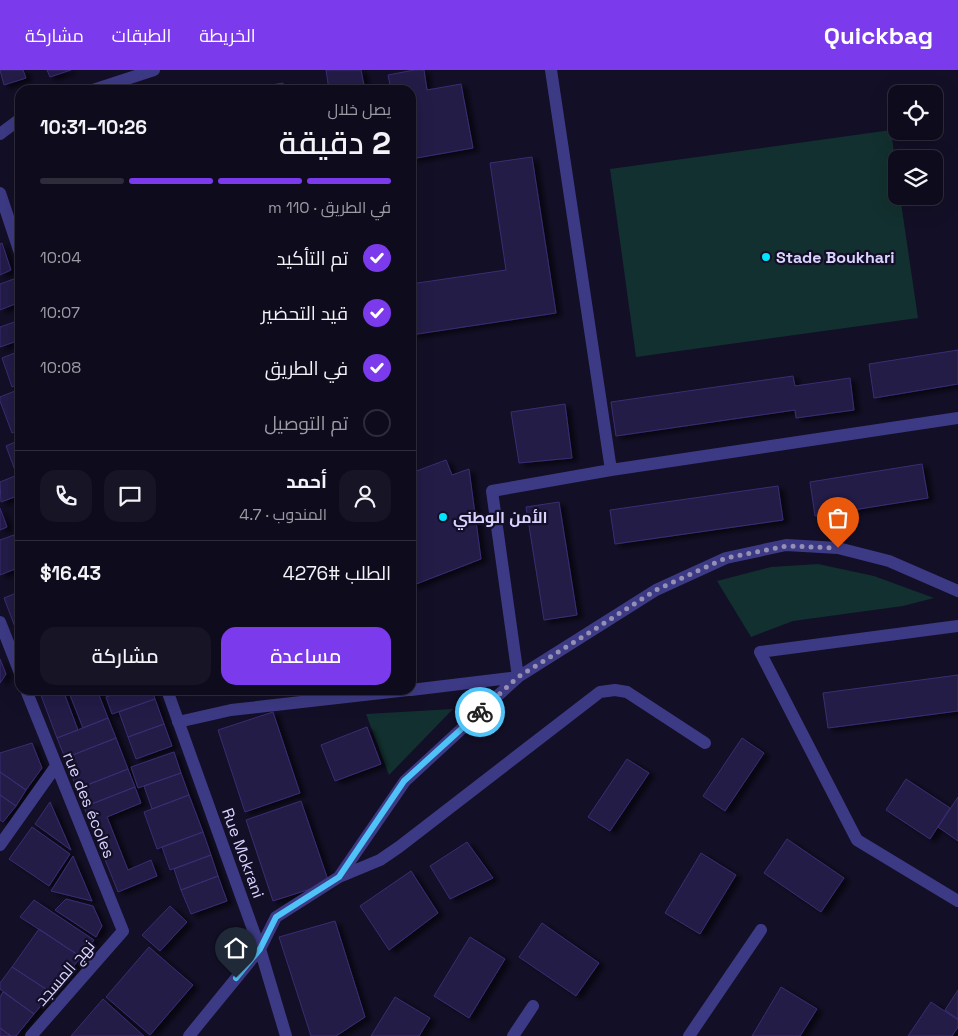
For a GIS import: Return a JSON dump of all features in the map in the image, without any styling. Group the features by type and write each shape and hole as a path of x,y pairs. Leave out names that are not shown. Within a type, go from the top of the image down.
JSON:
{"street":[{"path":"108,85 154,70"},
{"path":"551,70 611,470"},
{"path":"0,134 15,124"},
{"path":"0,194 15,238"},
{"path":"518,677 492,491 611,470 958,418"},
{"path":"339,877 404,781 518,677 656,590 726,558 786,546 838,548 889,561 958,591"},
{"path":"0,622 15,661"},
{"path":"958,626 760,652 857,840 958,901"},
{"path":"416,689 518,677"},
{"path":"189,1036 260,949 276,917 339,877 380,860 399,847 600,692 615,690 627,692 705,743"},
{"name":"rue des écoles","path":"28,695 123,931"},
{"name":"Rue Mokrani","path":"169,695 260,949 286,1036"},
{"path":"178,722 231,710 365,695"},
{"path":"0,845 56,766"},
{"path":"689,1036 761,930"},
{"name":"نهج المسجد","path":"31,1036 123,931"},
{"path":"513,1036 533,1006"}],"green space":[{"name":"Stade Boukhari","path":"888,130 888,140 892,140 894,150 888,150 888,205 901,205 918,318 636,357 610,169"},
{"path":"818,564 874,576 934,598 903,606 793,621 751,637 717,581 771,567"},
{"path":"453,709 389,775 366,714"}],"building":[{"path":"0,70 23,70 26,78 4,85"},
{"path":"47,70 71,70 50,77"},
{"path":"326,70 361,70 364,85 328,85"},
{"path":"424,70 427,90 461,84 473,148 416,158 416,85 390,85 388,75"},
{"path":"532,157 556,313 416,334 416,283 506,270 490,163"},
{"path":"2,243 11,270 0,275 0,244"},
{"path":"14,279 15,282 15,304 0,310 0,284"},
{"path":"15,322 15,342 0,347 0,327"},
{"path":"958,350 958,384 874,398 869,364"},
{"path":"15,353 15,386 12,387 2,358"},
{"path":"793,376 795,386 850,378 854,410 796,418 795,410 616,436 611,402"},
{"path":"15,391 15,432 12,433 0,397"},
{"path":"565,404 572,458 519,463 511,412"},
{"path":"15,442 15,470 6,446"},
{"name":"الأمن الوطني","path":"446,460 452,475 469,469 481,559 416,584 416,471"},
{"path":"922,464 928,498 815,516 810,482"},
{"path":"15,476 15,497 1,502 0,482"},
{"path":"778,486 783,520 615,544 610,510"},
{"path":"559,502 577,615 544,620 526,507"},
{"path":"0,508 7,527 0,530"},
{"path":"14,535 15,538 15,569 0,575 0,540"},
{"path":"15,594 15,627 4,598"},
{"path":"0,659 6,674 0,683"},
{"path":"958,675 958,711 828,728 823,693"},
{"path":"41,695 65,695 78,730 57,738"},
{"path":"70,695 99,695 108,718 83,728"},
{"path":"112,695 154,695 155,699 112,714 106,697"},
{"path":"155,699 164,724 128,737 119,712"},
{"path":"273,712 300,793 245,812 218,730"},
{"path":"108,718 116,738 65,758 57,738"},
{"path":"164,724 172,746 136,759 128,737"},
{"path":"367,727 381,764 335,781 321,745"},
{"path":"116,738 128,769 77,789 65,758"},
{"path":"742,738 764,753 725,811 703,796"},
{"path":"32,743 42,768 26,790 0,772 0,753"},
{"path":"174,752 181,773 138,788 131,767"},
{"path":"627,759 649,773 610,831 588,817"},
{"path":"128,769 135,787 84,807 77,789"},
{"path":"0,772 26,790 16,806 0,795"},
{"path":"181,773 189,795 152,809 144,786"},
{"path":"906,779 950,808 930,839 886,810"},
{"path":"135,787 141,803 107,817 128,870 151,860 157,876 118,892 84,807"},
{"path":"0,795 16,806 3,822 0,820"},
{"path":"189,795 203,832 157,849 144,812"},
{"path":"958,797 958,841 938,827"},
{"path":"301,801 329,883 273,901 246,820"},
{"path":"50,802 71,850 35,824"},
{"path":"32,827 70,854 49,886 9,859"},
{"path":"203,832 211,855 170,870 162,847"},
{"path":"787,839 844,878 821,912 764,873"},
{"path":"467,842 493,878 450,899 430,866"},
{"path":"701,853 736,875 700,934 665,913"},
{"path":"211,855 218,876 181,890 174,869"},
{"path":"73,856 92,901 51,891"},
{"path":"411,871 438,913 389,950 360,906"},
{"path":"218,876 227,901 191,914 181,890"},
{"path":"66,899 93,906 102,926 96,937 55,910"},
{"path":"34,900 94,940 81,957 20,917"},
{"path":"170,906 187,922 160,951 142,935"},
{"path":"335,921 365,1017 336,1036 311,1036 279,937"},
{"path":"542,923 599,963 576,996 519,957"},
{"path":"39,929 81,957 52,993 12,967"},
{"path":"470,937 505,959 469,1018 434,996"},
{"path":"149,947 193,985 150,1035 106,997"},
{"path":"12,967 52,993 34,1014 0,989 0,983"},
{"path":"781,987 817,1009 800,1036 752,1036"},
{"path":"958,990 958,1019 945,1010"},
{"path":"3,992 34,1014 16,1036 11,1036 0,1028 0,997"},
{"path":"395,997 430,1018 419,1036 371,1036"},
{"path":"103,999 144,1036 71,1036"},
{"path":"931,1002 958,1020 958,1027 952,1036 908,1036"},
{"path":"0,1028 11,1036 0,1036"}],"way so far":[{"path":"480,712 518,677 656,590 726,558 786,546 838,548"}],"place":[{"name":"Stade Boukhari","path":"766,257"},
{"name":"الأمن الوطني","path":"443,517"}],"route":[{"path":"236,978 260,949 276,917 339,877 404,781 480,712"}]}
